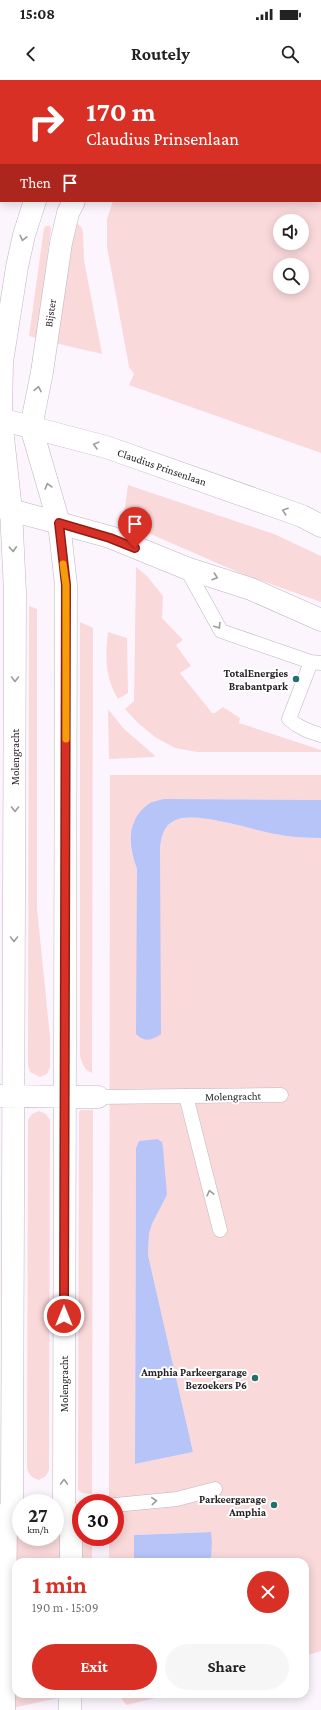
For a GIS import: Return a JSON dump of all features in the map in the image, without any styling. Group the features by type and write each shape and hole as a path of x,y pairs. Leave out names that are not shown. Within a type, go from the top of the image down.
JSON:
{"street":[{"path":"0,419 2,362 17,267 24,235 36,202"},
{"path":"42,202 71,207"},
{"name":"Bijster","path":"31,427 42,372 61,243 71,207"},
{"name":"Claudius Prinsenlaan","path":"0,419 106,448 302,516 321,526"},
{"name":"Molengracht","path":"0,419 6,508 15,592 7,1096 4,1710"},
{"name":"Molengracht","path":"31,427 59,523 66,585 65,1097 67,1504 71,1521 70,1558"},
{"path":"6,508 110,538 186,568 251,589 321,620"},
{"name":"Molengracht","path":"7,1096 98,1097"},
{"path":"70,1698 70,1710"}],"lane":[{"path":"186,568 221,632 316,663 289,719 307,731 321,735"},
{"name":"Molengracht","path":"98,1097 281,1095"},
{"path":"186,1096 220,1230"},
{"path":"124,1504 177,1499 215,1489"}],"shaded area":[{"path":"113,202 321,202 321,453 129,385 134,374 129,367 107,247 107,219"},
{"path":"74,224 78,224 82,228 84,260 102,354 55,343"},
{"path":"46,226 50,226 51,228 37,338 29,336 44,228"},
{"path":"128,485 274,534 321,556 321,602 240,573 123,522"},
{"path":"136,567 147,576 163,596 162,618 183,640 176,645 191,666 180,673 212,713 215,713 223,707 240,718 239,723 321,750 321,752 197,752 175,748 155,737 138,723 125,709 134,701"},
{"path":"29,606 37,609 37,908 50,1037 50,1067 47,1074 40,1077 30,1072 28,1065"},
{"path":"80,622 93,628 92,1073 85,1068 80,1056"},
{"path":"108,632 127,638 128,693 118,699 108,675 106,650"},
{"path":"108,709 124,729 155,757 109,759"},
{"path":"110,775 321,775 321,800 165,799 134,822 131,840 133,856 137,869 160,850 162,837 168,825 176,820 185,818 210,819 286,836 321,838 321,1651 309,1655 309,1558 211,1558 212,1542 210,1532 135,1535 134,1558 109,1558 109,1546 124,1546 124,1494 109,1494","holes":["157,1139 167,1195 152,1224 149,1234 148,1255 193,1452 135,1464 136,1148 139,1141"]},
{"path":"81,1110 93,1110 92,1494 82,1493 78,1490 79,1112"},
{"path":"39,1111 46,1114 50,1120 49,1470 46,1476 39,1480 31,1476 27,1467 28,1120 32,1114"},
{"path":"12,1546 62,1546 63,1558 12,1558"},
{"path":"80,1546 92,1546 92,1558 78,1558"},
{"path":"12,1698 58,1698 12,1708"},
{"path":"122,1698 155,1698 126,1705"}],"water":[{"path":"165,799 321,800 321,838 281,835 210,819 185,818 176,820 168,825 162,837 160,850 161,1034 155,1038 145,1040 136,1034 137,869 132,851 131,833 133,825 142,809 150,803"},
{"path":"157,1139 162,1142 167,1195 152,1224 149,1234 148,1255 193,1452 135,1464 136,1148 139,1141"},
{"path":"211,1532 211,1558 134,1558 134,1535"}],"slow traffic":[{"path":"63,564 66,585 66,739"}],"place":[{"name":"TotalEnergies Brabantpark","path":"296,679"},
{"name":"Amphia Parkeergarage Bezoekers P6","path":"255,1378"},
{"name":"Parkeergarage Amphia","path":"274,1505"}],"route":[{"path":"64,1316 66,585 59,523 110,538 135,548"}]}
